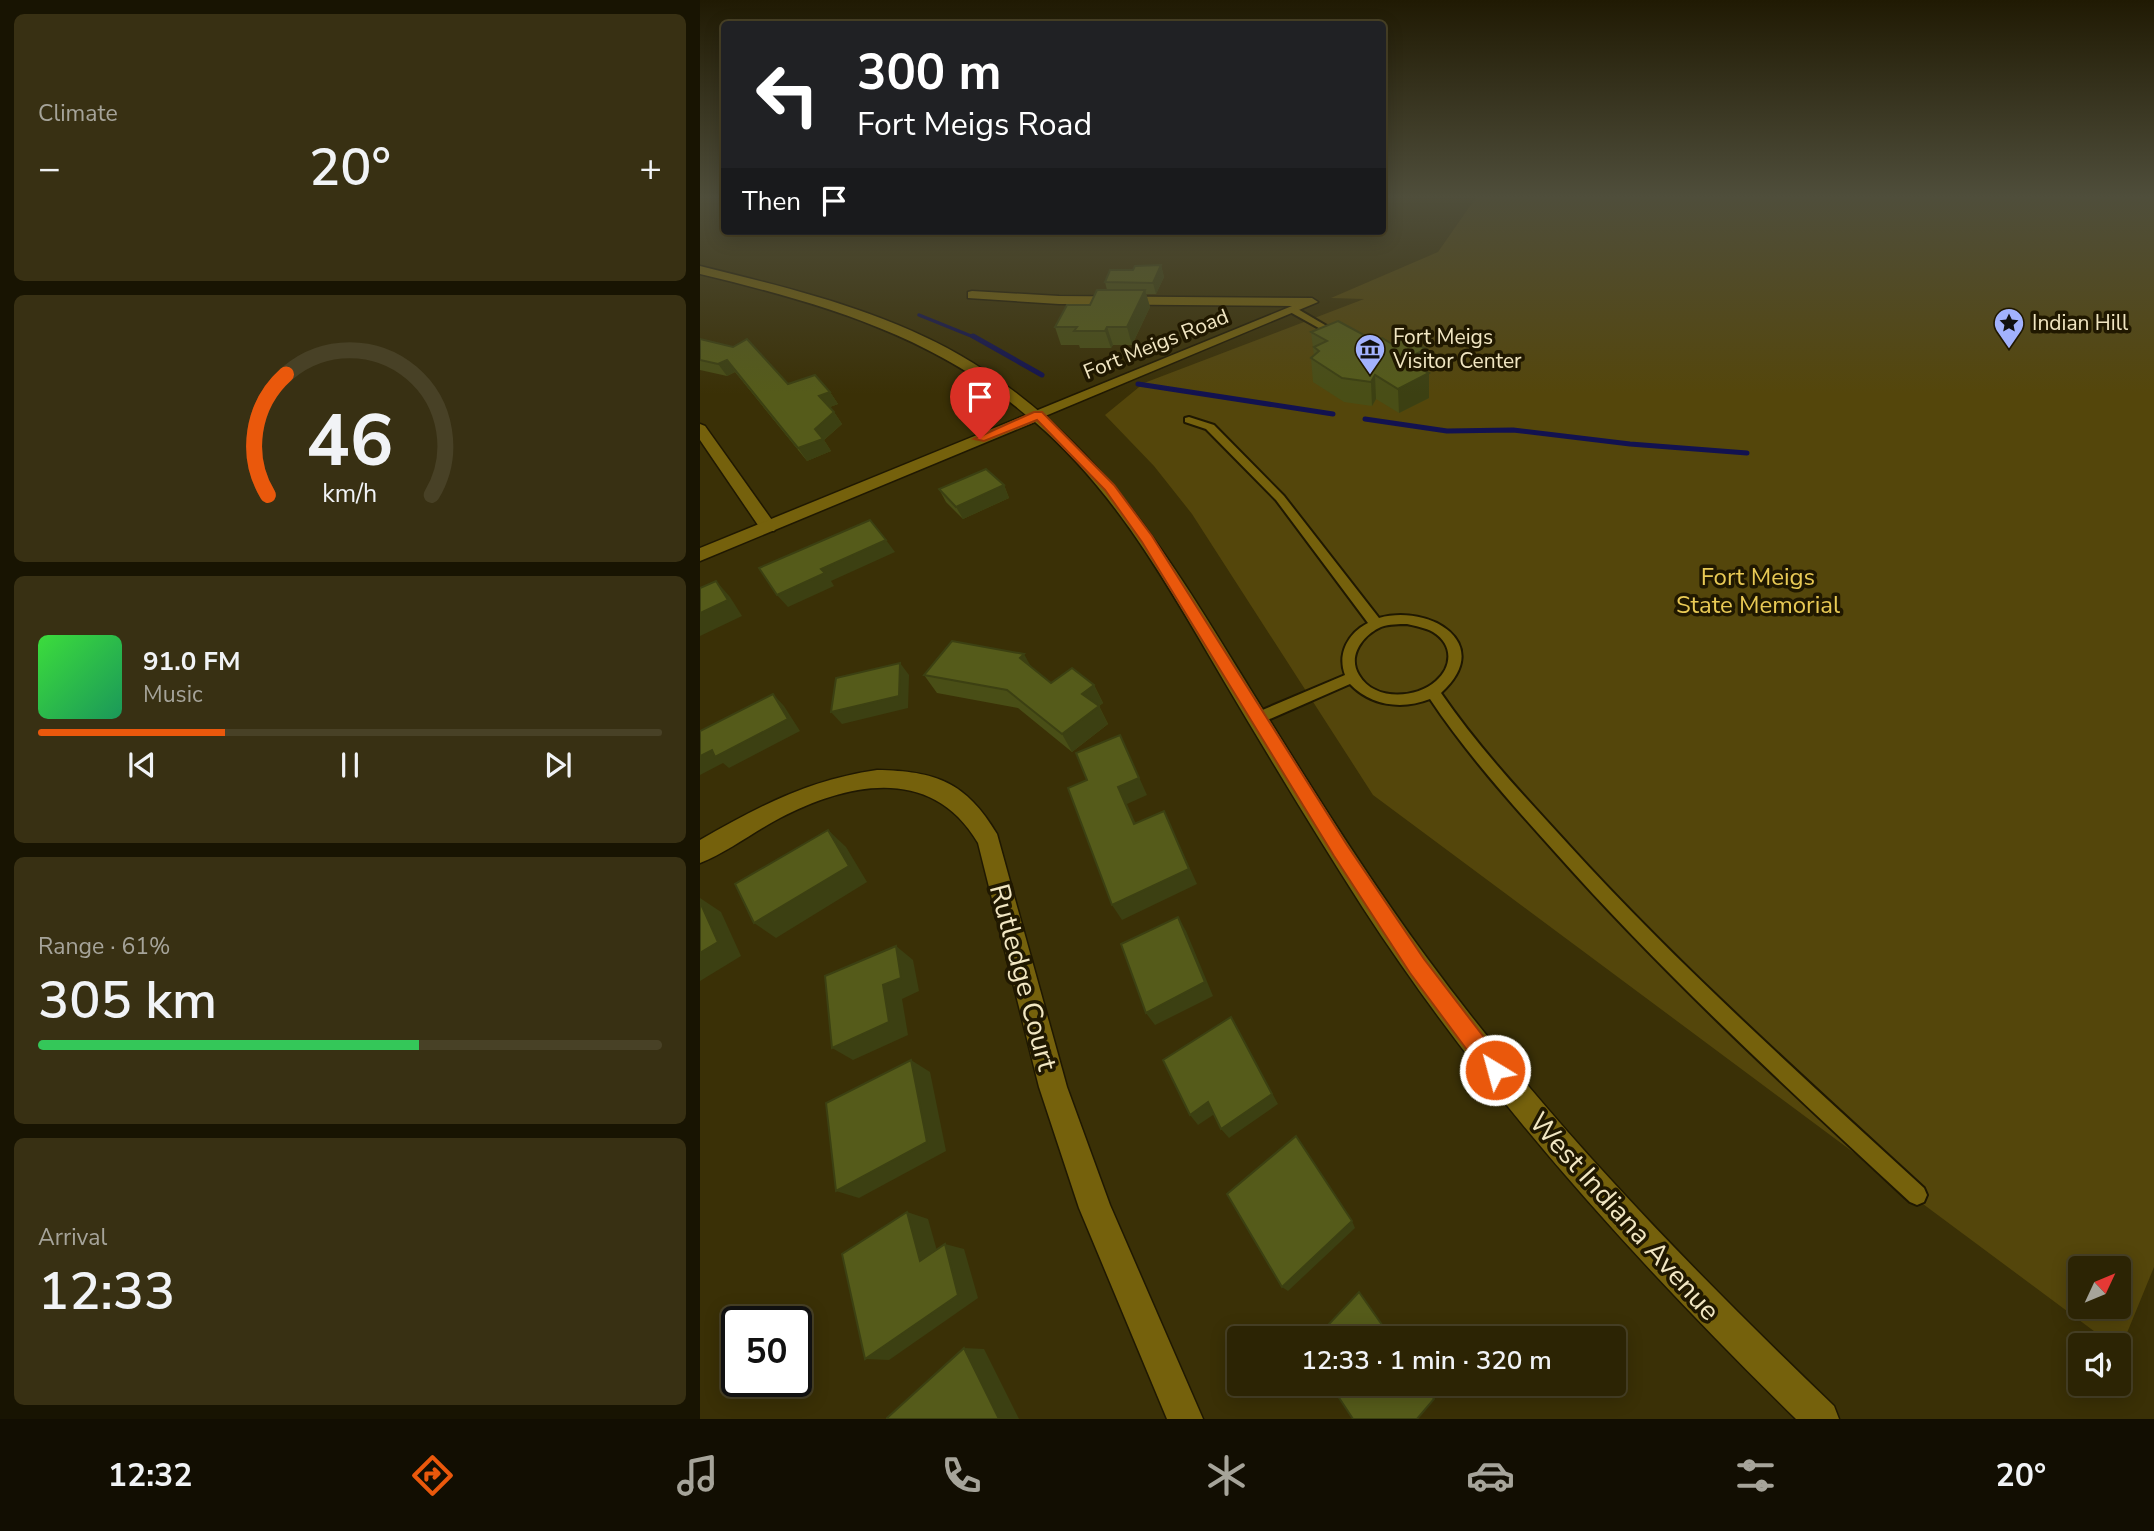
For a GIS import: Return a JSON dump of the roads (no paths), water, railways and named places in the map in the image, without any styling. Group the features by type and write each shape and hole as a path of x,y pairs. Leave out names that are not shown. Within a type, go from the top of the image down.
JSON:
{"street":[{"name":"West Indiana Avenue","path":"700,270 805,296 897,329 967,365 1038,415 1080,455 1117,498 1147,540 1417,966 1495,1070 1595,1187 1720,1322 1821,1419"},
{"name":"Fort Meigs Road","path":"700,555 1312,302 1059,300 972,295"},
{"path":"700,429 768,527"},
{"name":"Rutledge Court","path":"700,852 794,801 859,782 900,780 934,787 956,798 974,813 989,841 1053,1087 1095,1208 1185,1419"}],"lane":[{"path":"1293,310 1343,338"},
{"path":"1189,420 1210,427 1280,498 1376,624"},
{"path":"1392,620 1416,620 1437,628 1448,637 1455,648 1457,660 1454,673 1446,684 1433,693 1407,700 1380,697 1365,690 1352,678 1347,667 1347,654 1352,642 1376,624 1392,620"},
{"path":"1258,718 1352,678"},
{"path":"1433,693 1460,734 1582,872 1736,1028 1917,1195"}],"waterway":[{"path":"919,315 976,338"},
{"path":"973,336 1042,375"},
{"path":"1138,384 1333,414"},
{"path":"1365,419 1447,431 1513,430 1630,444 1747,453"}],"place":[{"name":"Indian Hill","path":"2009,350"},
{"name":"Fort Meigs Visitor Center","path":"1370,376"}],"park label":[{"name":"Fort Meigs State Memorial","path":"1758,591"}]}
